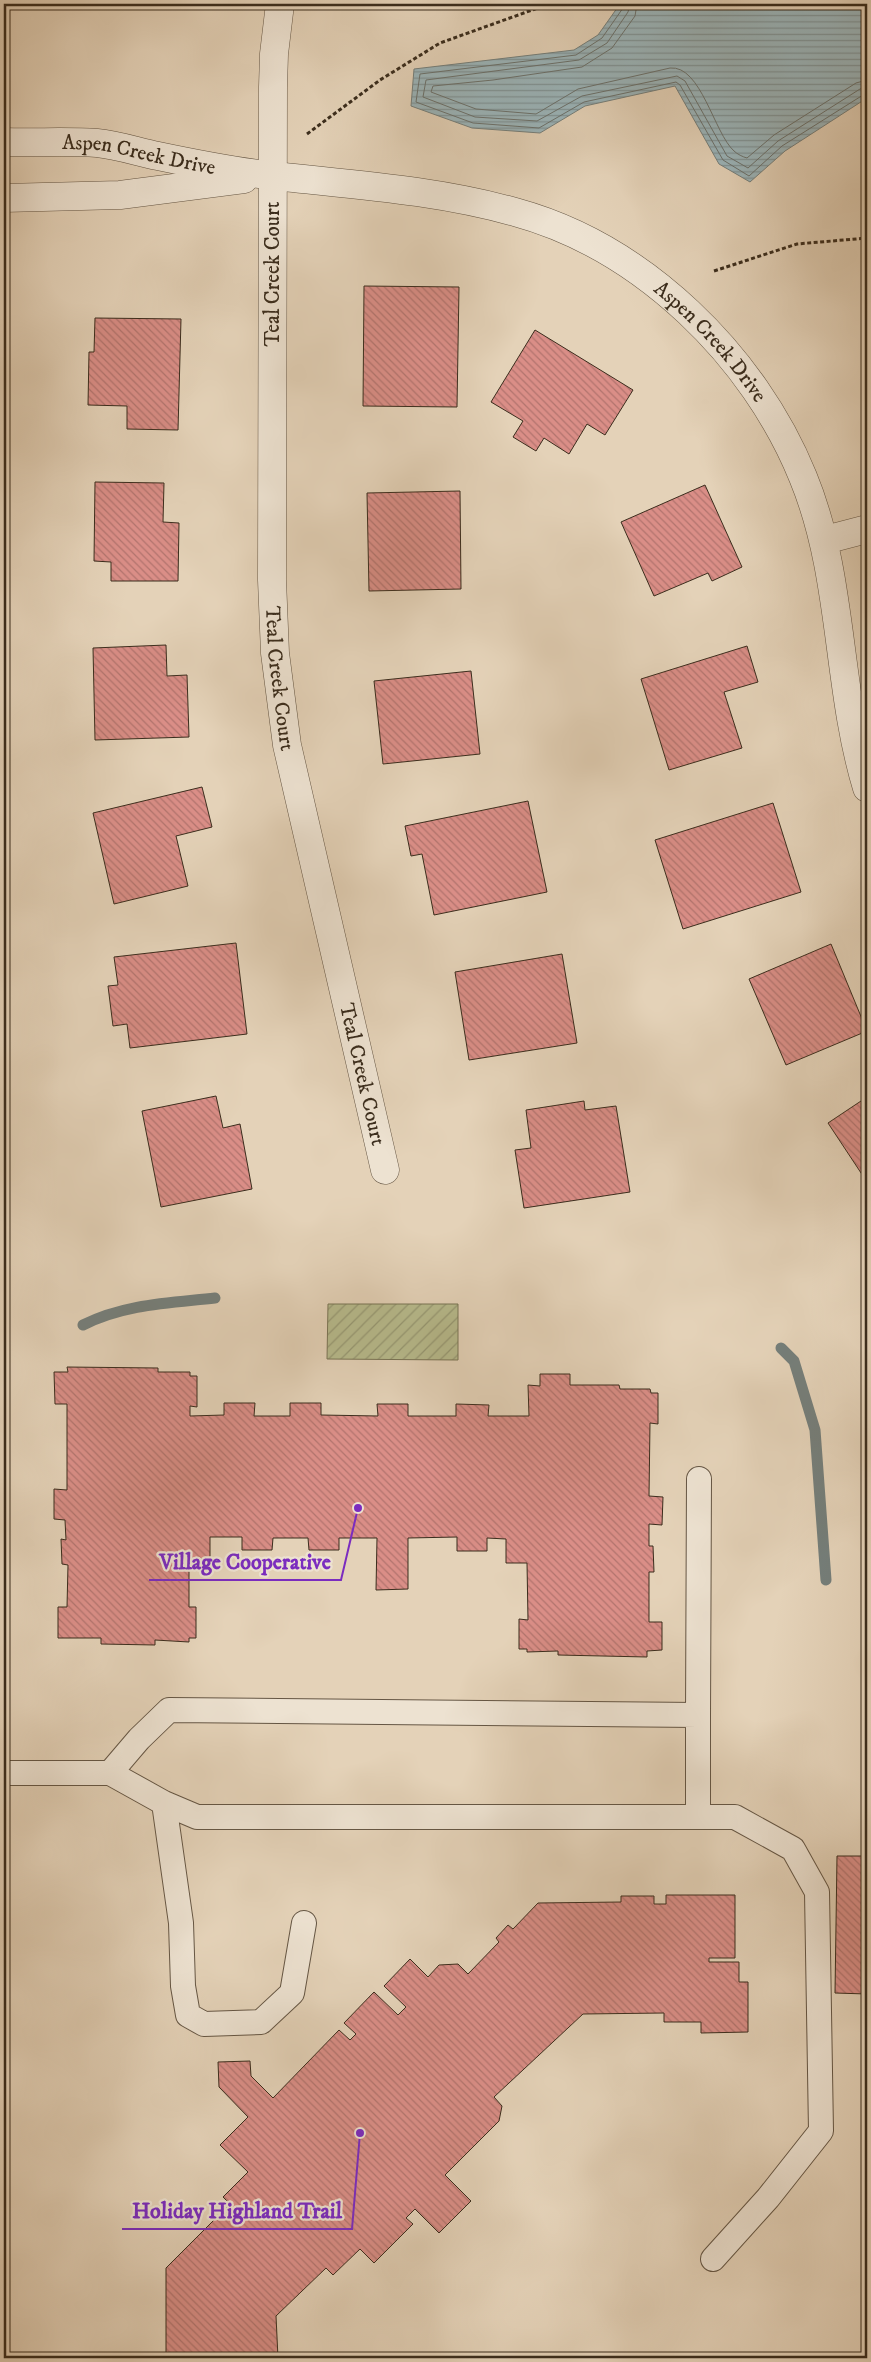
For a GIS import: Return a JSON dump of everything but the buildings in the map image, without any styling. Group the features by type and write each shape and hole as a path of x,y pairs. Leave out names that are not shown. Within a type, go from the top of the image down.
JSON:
{"street":[{"name":"Teal Creek Court","path":"280,4 274,54 273,135 272,580 275,653 287,745 385,1170"},
{"name":"Aspen Creek Drive","path":"4,142 98,143 273,176 420,191 517,212 586,241 633,269 684,308 720,343 759,393 793,452 816,509 825,540 852,718 867,788"},
{"name":"Aspen Creek Drive","path":"4,198 120,195 273,176"},
{"path":"825,540 867,529"}],"lane":[{"path":"698,1818 699,1479"},
{"path":"110,1773 139,1739 169,1710 698,1715"},
{"path":"4,1774 110,1773 164,1803 197,1818 735,1818 793,1849 817,1892 821,2131 768,2198 713,2259"},
{"path":"164,1803 181,1923 183,1986 188,2015 204,2024 261,2022 292,1993 304,1923"}],"path":[{"path":"273,135 308,134 380,80 440,44 549,4"},
{"path":"714,271 797,244 867,238"}],"green space":[{"path":"328,1304 458,1304 458,1360 327,1359"}],"water":[{"path":"620,4 867,4 867,98 785,151 750,182 719,164 675,86 585,106 540,133 472,128 411,106 414,69 574,50 598,35"}],"waterway":[{"path":"83,1325 99,1318 131,1309 165,1303 215,1298"},
{"path":"781,1348 794,1361 815,1430 826,1580"}],"place":[{"name":"Village Cooperative","path":"358,1508"},
{"name":"Holiday Highland Trail","path":"360,2133"}]}
